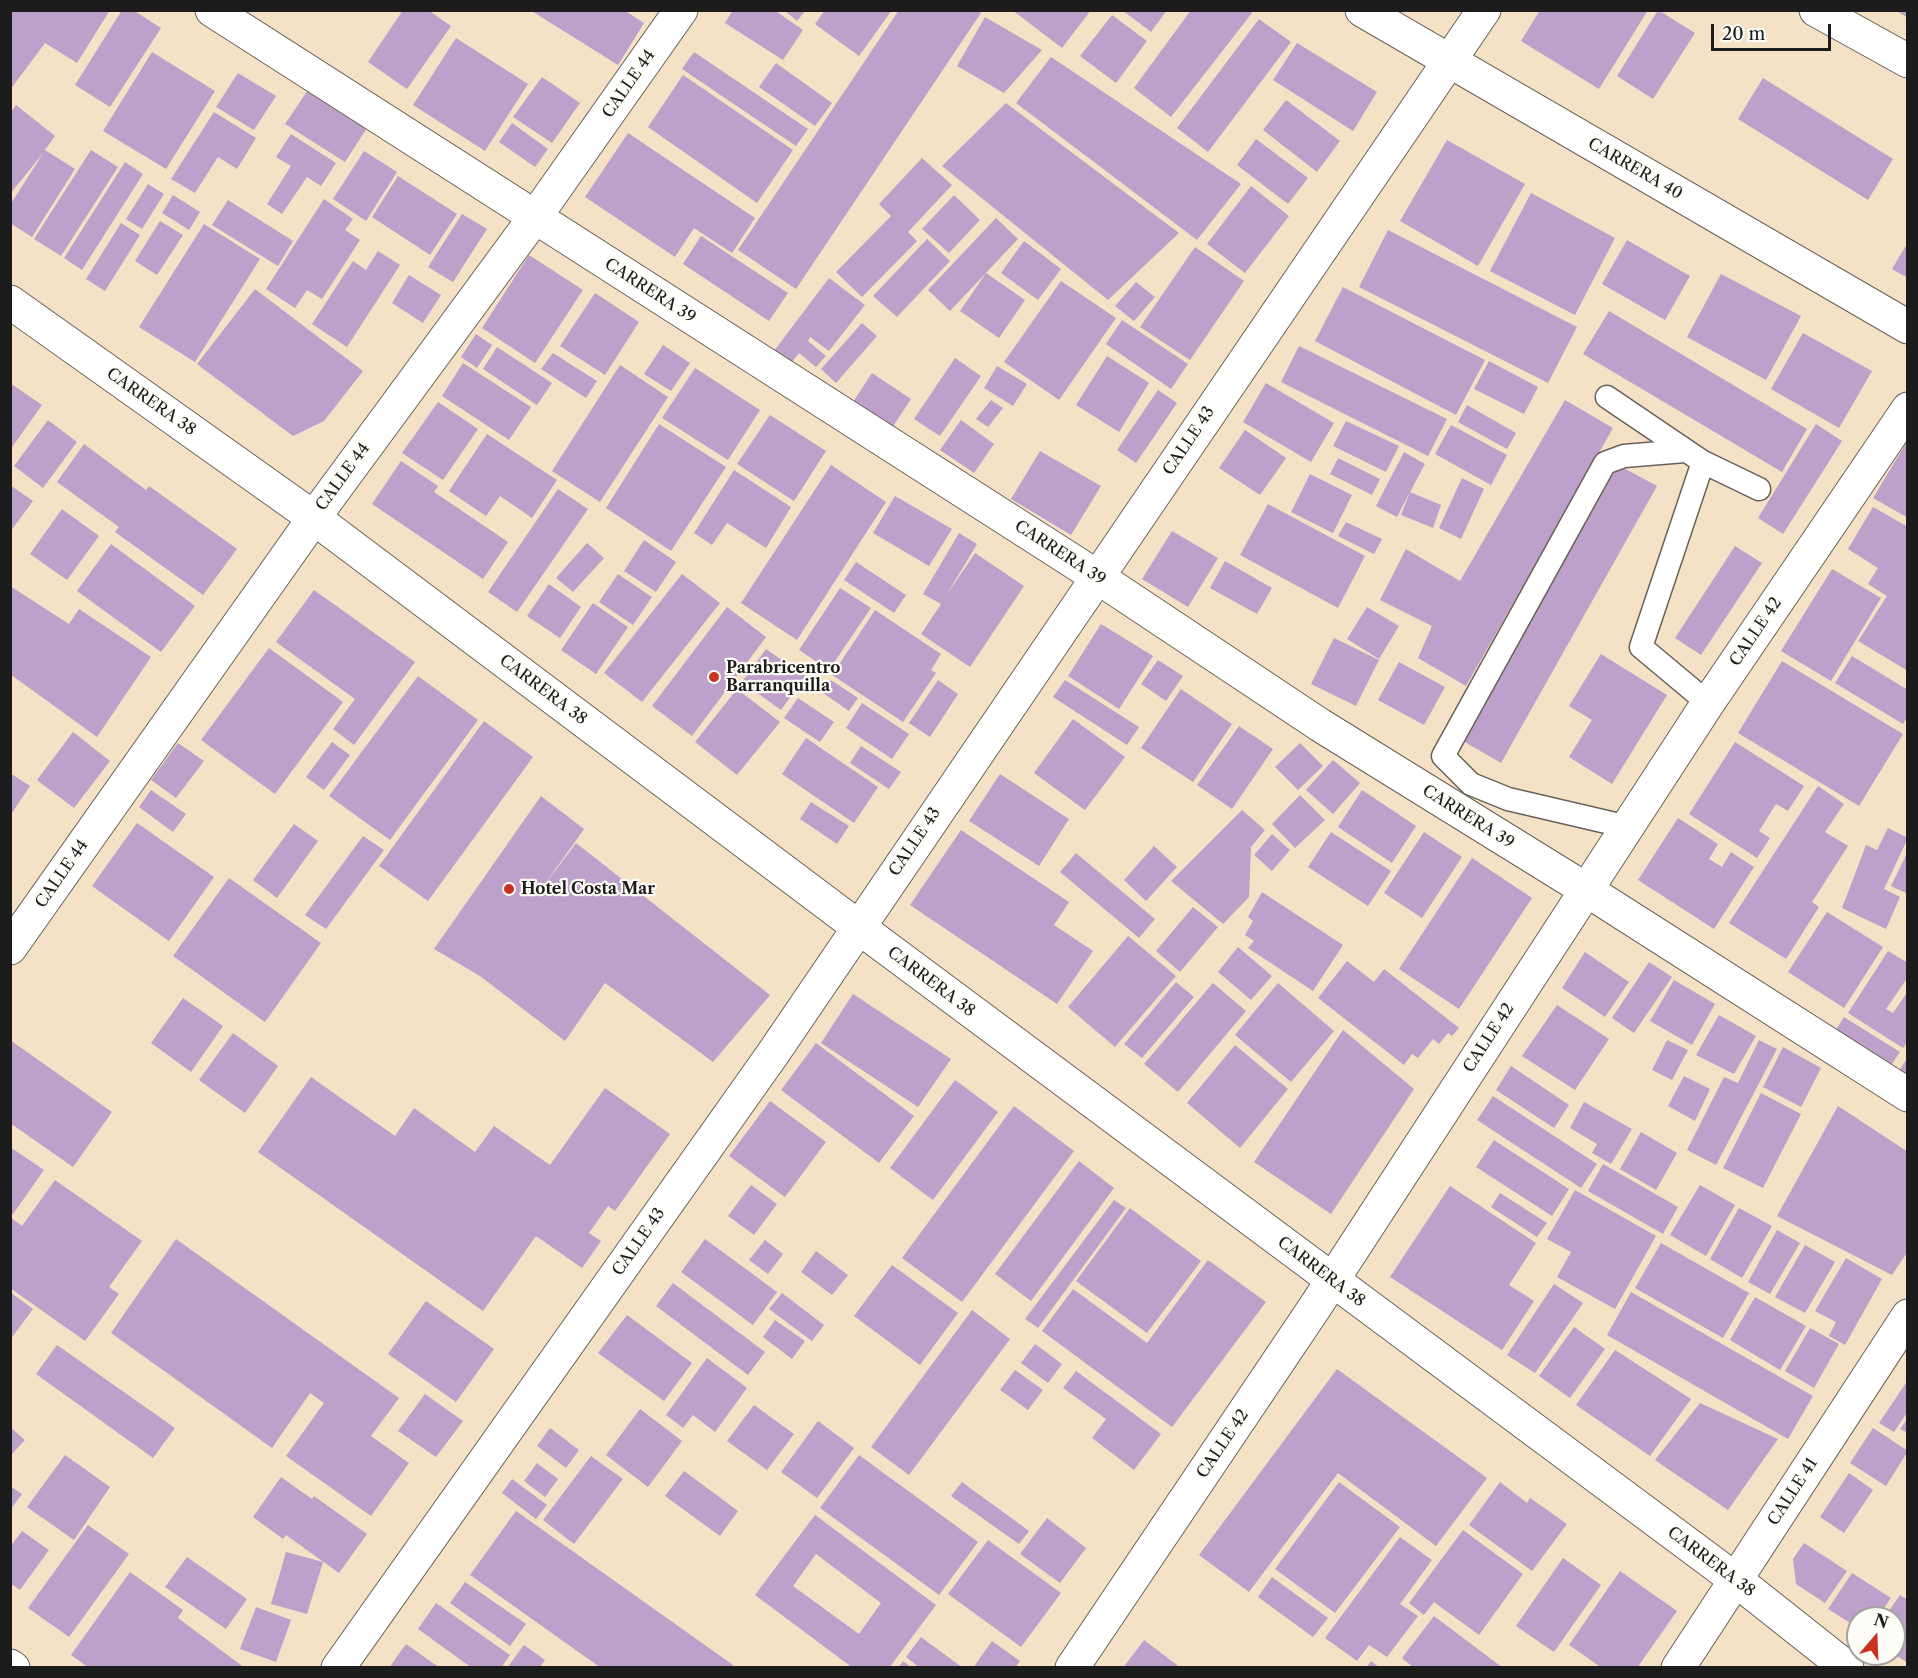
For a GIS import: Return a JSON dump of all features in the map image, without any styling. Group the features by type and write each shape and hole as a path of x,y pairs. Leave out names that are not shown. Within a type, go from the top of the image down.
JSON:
{"street":[{"name":"CARRERA 39","path":"212,10 1096,576 1320,725 1585,889 1908,1095"},
{"name":"CALLE 44","path":"10,948 314,518 535,217 681,10"},
{"name":"CARRERA 40","path":"1362,10 1908,327"},
{"name":"CALLE 43","path":"338,1668 772,1055 1096,576 1484,10"},
{"path":"1816,10 1908,61"},
{"name":"CARRERA 38","path":"10,303 314,518 857,927 1736,1580 1847,1668"},
{"name":"CALLE 42","path":"1072,1668 1332,1280 1708,703 1908,409"},
{"name":"CALLE 41","path":"1678,1668 1908,1316"}],"lane":[{"path":"1607,397 1694,456 1759,489"},
{"path":"1628,827 1508,799 1471,784 1443,756 1605,463 1624,456 1694,456"},
{"path":"1694,456 1641,647 1708,703"}],"building":[{"path":"10,10 110,10 77,63 45,43 10,90"},
{"path":"122,10 133,10 161,28 110,107 75,85"},
{"path":"403,10 428,10 451,26 407,89 368,62"},
{"path":"530,10 624,10 644,23 618,65"},
{"path":"733,10 774,10 803,30 783,60 725,23"},
{"path":"784,10 806,10 797,21"},
{"path":"825,10 892,10 859,56 815,24"},
{"path":"899,10 977,10 981,13 796,289 738,250"},
{"path":"1012,10 1091,10 1062,48"},
{"path":"1122,10 1167,10 1151,32"},
{"path":"1191,10 1249,10 1252,13 1171,117 1134,88"},
{"path":"1540,10 1648,10 1599,89 1521,41"},
{"path":"1658,10 1695,33 1653,99 1617,76"},
{"path":"1895,10 1908,10 1908,18"},
{"path":"1112,15 1147,41 1116,83 1080,56"},
{"path":"985,17 1042,50 1004,93 957,66"},
{"path":"1259,19 1291,42 1208,152 1177,128"},
{"path":"456,38 528,84 485,151 413,105"},
{"path":"1297,43 1377,92 1353,131 1273,80"},
{"path":"152,52 215,91 166,169 103,131"},
{"path":"694,52 808,129 796,146 682,69"},
{"path":"1051,57 1241,184 1197,240 1016,103"},
{"path":"776,63 832,103 815,126 759,87"},
{"path":"238,73 276,96 254,130 216,107"},
{"path":"683,75 793,150 757,203 648,127"},
{"path":"542,77 580,103 552,143 513,117"},
{"path":"1763,78 1893,159 1868,200 1738,119"},
{"path":"308,90 367,128 345,162 285,124"},
{"path":"1286,100 1340,141 1317,172 1263,130"},
{"path":"1006,103 1179,233 1108,300 942,166"},
{"path":"16,105 55,136 45,150 75,169 32,237 10,223 10,205 44,152 10,194 10,113"},
{"path":"214,112 256,138 237,169 218,157 195,193 171,179"},
{"path":"512,123 548,149 535,167 499,142"},
{"path":"628,133 755,218 732,253 694,228 675,257 585,197"},
{"path":"291,134 336,163 321,186 307,177 282,214 267,204 291,166 276,157"},
{"path":"1256,139 1308,178 1288,204 1237,165"},
{"path":"1447,140 1525,184 1478,266 1400,221"},
{"path":"91,150 118,167 61,256 34,239"},
{"path":"364,151 397,172 366,221 333,199"},
{"path":"922,158 952,185 908,232 917,241 862,297 836,272 891,216 879,204"},
{"path":"125,162 143,174 82,270 64,258"},
{"path":"398,176 457,214 430,255 372,217"},
{"path":"148,184 164,194 142,229 126,219"},
{"path":"1251,186 1289,216 1245,273 1207,244"},
{"path":"1531,193 1615,238 1575,315 1490,271"},
{"path":"173,195 200,212 189,230 162,213"},
{"path":"954,195 980,220 949,253 922,229"},
{"path":"324,199 353,219 345,230 360,240 322,299 307,290 295,308 266,289"},
{"path":"228,200 293,241 278,266 212,225"},
{"path":"462,214 487,229 453,282 428,267"},
{"path":"996,218 1018,239 950,311 928,290"},
{"path":"160,221 183,235 157,275 135,261"},
{"path":"121,223 140,235 105,291 86,279"},
{"path":"204,224 260,259 195,362 139,327"},
{"path":"1388,230 1577,327 1548,383 1359,287"},
{"path":"701,236 788,293 769,321 683,264"},
{"path":"927,239 950,261 897,317 873,296"},
{"path":"1627,240 1690,276 1665,320 1602,284"},
{"path":"1024,241 1061,269 1038,300 1001,273"},
{"path":"1908,242 1908,278 1892,269"},
{"path":"1195,247 1244,281 1190,360 1140,327"},
{"path":"378,251 400,265 347,347 312,324 353,261 366,270"},
{"path":"529,255 583,290 535,363 482,328"},
{"path":"986,273 1025,300 999,338 960,311"},
{"path":"1721,274 1801,316 1766,380 1687,337"},
{"path":"409,275 441,295 423,323 392,303"},
{"path":"829,278 865,305 829,351 810,337 808,341 826,356 816,367 799,353 788,367 771,355"},
{"path":"1061,281 1116,318 1059,400 1004,362"},
{"path":"1136,282 1155,297 1134,321 1115,306"},
{"path":"1343,287 1485,360 1456,415 1315,341"},
{"path":"255,289 363,371 324,421 293,436 197,364"},
{"path":"595,293 639,322 605,375 560,346"},
{"path":"1609,311 1807,429 1782,472 1583,354"},
{"path":"1122,320 1188,364 1171,389 1106,344"},
{"path":"862,323 877,336 836,383 821,369"},
{"path":"1803,333 1872,371 1839,428 1771,389"},
{"path":"476,334 492,345 477,368 461,357"},
{"path":"663,345 690,363 671,391 644,374"},
{"path":"1299,346 1447,419 1428,456 1281,382"},
{"path":"497,347 552,383 537,405 483,369"},
{"path":"553,353 597,381 586,398 541,369"},
{"path":"1107,356 1149,383 1119,432 1076,405"},
{"path":"955,358 981,376 940,436 914,419"},
{"path":"1489,361 1538,387 1524,414 1474,389"},
{"path":"463,363 531,407 509,440 442,396"},
{"path":"620,365 668,397 600,502 552,471"},
{"path":"997,366 1027,384 1013,406 984,388"},
{"path":"695,368 760,410 728,460 662,418"},
{"path":"872,373 911,399 892,428 853,402"},
{"path":"10,383 42,405 10,450"},
{"path":"1266,383 1334,423 1311,462 1243,422"},
{"path":"1158,390 1177,403 1136,463 1117,450"},
{"path":"991,400 1003,408 988,427 976,419"},
{"path":"1565,400 1613,428 1466,686 1418,658 1432,626 1380,600 1406,549 1460,581"},
{"path":"438,402 478,429 443,480 402,453"},
{"path":"1467,405 1516,433 1507,449 1458,422"},
{"path":"770,415 826,451 794,501 737,464"},
{"path":"48,420 77,442 43,488 14,466"},
{"path":"961,420 994,444 974,473 940,450"},
{"path":"1346,421 1399,446 1386,472 1333,446"},
{"path":"659,424 726,467 671,551 606,508"},
{"path":"1816,424 1842,441 1783,534 1758,518"},
{"path":"1451,425 1507,455 1491,485 1435,454"},
{"path":"1245,430 1286,458 1260,495 1219,468"},
{"path":"487,434 557,480 532,518 500,496 486,516 449,491"},
{"path":"1908,440 1908,518 1873,498"},
{"path":"84,444 146,490 149,486 237,549 203,595 115,532 119,527 57,482"},
{"path":"1040,451 1101,486 1071,535 1011,499"},
{"path":"1404,452 1425,464 1397,517 1376,506"},
{"path":"1338,458 1380,479 1372,495 1330,474"},
{"path":"401,461 438,486 434,492 508,542 483,579 372,504"},
{"path":"831,465 886,502 797,640 741,603"},
{"path":"1618,465 1657,486 1501,763 1463,741"},
{"path":"734,470 791,507 766,548 727,523 712,545 694,533"},
{"path":"1310,474 1352,495 1333,533 1291,512"},
{"path":"1462,478 1484,489 1461,539 1439,528"},
{"path":"10,485 33,501 10,532"},
{"path":"558,489 588,509 517,612 488,592"},
{"path":"1410,492 1441,505 1433,528 1401,515"},
{"path":"895,496 952,529 929,566 873,533"},
{"path":"1268,504 1365,556 1338,608 1240,555"},
{"path":"1873,507 1908,527 1908,671 1858,641 1887,596 1868,584 1878,568 1848,549"},
{"path":"62,509 99,536 67,580 30,554"},
{"path":"1346,522 1382,539 1374,554 1338,536"},
{"path":"1172,531 1218,558 1188,607 1142,579"},
{"path":"959,533 977,544 946,596 975,553 1024,586 970,667 921,634 941,604 923,594"},
{"path":"644,540 676,562 656,592 624,571"},
{"path":"587,543 604,558 573,592 556,578"},
{"path":"111,544 195,606 161,652 77,591"},
{"path":"1735,546 1762,563 1701,655 1675,638"},
{"path":"1225,561 1272,588 1257,614 1210,588"},
{"path":"856,562 906,595 894,613 844,580"},
{"path":"1832,569 1881,598 1831,681 1781,651"},
{"path":"618,574 652,597 633,625 599,602"},
{"path":"682,574 720,603 642,702 604,673"},
{"path":"549,584 581,607 560,638 527,616"},
{"path":"10,586 69,624 79,609 151,657 97,737 10,674"},
{"path":"840,588 871,608 829,670 799,650"},
{"path":"314,590 415,662 354,745 333,729 355,699 276,642"},
{"path":"593,603 628,627 596,674 561,650"},
{"path":"727,607 766,637 692,736 652,706"},
{"path":"1367,607 1399,626 1379,659 1347,639"},
{"path":"875,610 941,654 931,670 936,673 903,722 832,675"},
{"path":"1101,624 1153,656 1119,709 1068,676"},
{"path":"1334,638 1379,660 1356,706 1311,684"},
{"path":"269,648 343,702 275,794 201,740"},
{"path":"766,649 805,676 781,710 742,682"},
{"path":"1601,654 1667,695 1612,784 1569,757 1592,720 1569,706"},
{"path":"1852,656 1908,690 1908,716 1903,724 1835,683"},
{"path":"1158,660 1183,676 1166,701 1141,684"},
{"path":"1782,661 1903,734 1859,806 1738,733"},
{"path":"1399,662 1445,687 1424,725 1378,700"},
{"path":"418,676 478,720 390,840 329,796"},
{"path":"831,680 858,698 849,711 823,693"},
{"path":"938,680 958,694 930,737 909,723"},
{"path":"1065,680 1139,727 1127,745 1053,697"},
{"path":"737,689 780,722 737,775 695,742"},
{"path":"1181,689 1232,724 1193,782 1141,748"},
{"path":"798,698 834,722 820,742 784,718"},
{"path":"862,703 909,734 892,759 846,728"},
{"path":"1073,719 1125,757 1085,810 1034,773"},
{"path":"484,721 533,757 428,901 379,866"},
{"path":"1239,726 1273,749 1232,809 1197,785"},
{"path":"73,732 110,761 74,808 37,780"},
{"path":"806,738 878,787 854,823 782,774"},
{"path":"332,742 350,755 324,790 306,777"},
{"path":"1735,742 1804,786 1788,811 1776,804 1759,831 1770,838 1757,858 1689,814"},
{"path":"178,743 204,761 176,798 151,780"},
{"path":"1300,743 1323,766 1298,790 1275,767"},
{"path":"861,746 901,772 889,789 850,763"},
{"path":"1333,760 1360,783 1333,814 1306,790"},
{"path":"10,773 30,786 10,816"},
{"path":"1000,774 1069,819 1039,866 969,821"},
{"path":"1818,786 1844,804 1825,832 1848,846 1812,902 1819,907 1786,959 1729,923"},
{"path":"151,790 186,814 173,832 139,807"},
{"path":"1362,790 1416,826 1392,863 1338,827"},
{"path":"1300,795 1325,820 1295,848 1272,824"},
{"path":"541,796 584,829 540,891 576,843 770,995 713,1062 605,983 565,1041 480,976 434,949"},
{"path":"811,802 849,826 837,844 800,819"},
{"path":"1242,810 1265,830 1251,847 1249,897 1223,924 1171,881"},
{"path":"1678,818 1718,844 1709,859 1722,867 1731,852 1754,867 1714,929 1638,880"},
{"path":"137,823 214,877 169,941 92,886"},
{"path":"294,824 318,841 277,898 253,880"},
{"path":"1888,828 1908,838 1884,889 1900,897 1886,929 1842,908 1866,845 1877,850"},
{"path":"961,830 1069,902 1054,925 1093,951 1057,1004 910,905"},
{"path":"1331,832 1391,871 1368,906 1308,867"},
{"path":"1424,832 1462,857 1422,918 1384,893"},
{"path":"1272,834 1290,850 1272,871 1254,855"},
{"path":"363,836 384,850 326,929 305,915"},
{"path":"1154,846 1177,867 1146,901 1124,880"},
{"path":"1908,851 1908,894 1891,886"},
{"path":"1076,853 1155,919 1139,938 1060,872"},
{"path":"1472,858 1532,898 1459,1009 1399,969"},
{"path":"229,878 321,943 265,1022 173,956"},
{"path":"1262,892 1343,945 1313,991 1248,948 1254,941 1245,935 1253,921 1248,917"},
{"path":"1193,907 1218,927 1180,972 1156,951"},
{"path":"1827,912 1883,947 1844,1008 1788,972"},
{"path":"1128,936 1176,976 1115,1047 1068,1007"},
{"path":"1238,947 1272,976 1251,1000 1218,972"},
{"path":"1888,951 1908,963 1908,977 1886,1009 1893,1013 1908,991 1908,1041 1903,1048 1848,1013"},
{"path":"1585,952 1629,982 1605,1017 1562,988"},
{"path":"1347,961 1374,982 1384,969 1459,1028 1452,1036 1448,1033 1439,1044 1433,1039 1418,1058 1412,1054 1404,1065 1318,998"},
{"path":"1649,962 1672,977 1634,1033 1612,1018"},
{"path":"1674,980 1715,1004 1692,1045 1650,1021"},
{"path":"1176,982 1194,997 1142,1058 1124,1044"},
{"path":"1213,983 1246,1011 1178,1092 1144,1064"},
{"path":"1278,983 1334,1031 1291,1082 1235,1035"},
{"path":"853,994 951,1059 918,1107 821,1043"},
{"path":"183,998 223,1026 191,1072 151,1043"},
{"path":"1557,1005 1609,1039 1575,1090 1522,1056"},
{"path":"1719,1015 1756,1036 1734,1074 1696,1055"},
{"path":"1844,1017 1900,1052 1884,1076 1829,1041"},
{"path":"1343,1030 1414,1089 1331,1214 1254,1162"},
{"path":"233,1033 278,1066 245,1113 199,1080"},
{"path":"10,1040 112,1112 73,1167 10,1123"},
{"path":"1667,1040 1688,1050 1672,1080 1652,1070"},
{"path":"1759,1040 1777,1049 1716,1165 1687,1150 1724,1077 1738,1083"},
{"path":"816,1043 914,1116 879,1163 781,1090"},
{"path":"1235,1045 1288,1089 1240,1148 1187,1103"},
{"path":"1783,1047 1821,1068 1801,1107 1763,1087"},
{"path":"1908,1057 1908,1081 1897,1074"},
{"path":"1511,1066 1569,1105 1554,1128 1496,1090"},
{"path":"1684,1076 1710,1089 1695,1121 1668,1106"},
{"path":"311,1077 395,1136 414,1108 475,1152 494,1126 550,1165 605,1088 670,1134 615,1211 608,1206 589,1233 601,1241 582,1268 536,1236 483,1311 258,1152"},
{"path":"955,1080 998,1112 933,1200 890,1168"},
{"path":"1761,1093 1801,1114 1763,1188 1723,1168"},
{"path":"1493,1096 1597,1164 1581,1188 1477,1120"},
{"path":"770,1101 826,1142 785,1197 729,1156"},
{"path":"1584,1102 1632,1129 1611,1164 1592,1153 1597,1144 1570,1128"},
{"path":"1014,1106 1074,1151 962,1302 902,1258"},
{"path":"1838,1106 1908,1152 1908,1251 1892,1275 1777,1216"},
{"path":"1641,1132 1677,1153 1656,1190 1620,1169"},
{"path":"1494,1140 1569,1189 1552,1216 1476,1167"},
{"path":"10,1147 44,1170 13,1214 10,1212"},
{"path":"1079,1161 1114,1188 1031,1301 995,1274"},
{"path":"1603,1164 1678,1207 1663,1234 1588,1191"},
{"path":"55,1180 142,1241 109,1287 119,1294 85,1341 10,1288 10,1217 22,1226"},
{"path":"751,1185 777,1204 754,1235 728,1216"},
{"path":"1700,1185 1735,1205 1706,1256 1670,1235"},
{"path":"1450,1186 1536,1243 1509,1285 1534,1301 1502,1350 1390,1277"},
{"path":"1575,1190 1656,1236 1615,1309 1557,1277 1571,1252 1547,1239"},
{"path":"1500,1193 1547,1223 1537,1237 1491,1207"},
{"path":"1114,1200 1126,1208 1038,1328 1025,1319"},
{"path":"1130,1208 1201,1261 1147,1333 1076,1281"},
{"path":"1739,1208 1772,1226 1742,1278 1710,1259"},
{"path":"1777,1230 1800,1243 1770,1294 1748,1282"},
{"path":"176,1239 399,1398 371,1436 409,1463 371,1516 286,1456 324,1403 310,1393 272,1448 111,1333"},
{"path":"705,1239 777,1292 753,1325 681,1272"},
{"path":"765,1240 783,1254 768,1274 749,1260"},
{"path":"1661,1243 1749,1293 1723,1338 1635,1288"},
{"path":"1805,1245 1835,1262 1805,1313 1775,1297"},
{"path":"816,1251 848,1275 832,1295 801,1272"},
{"path":"1846,1258 1882,1279 1845,1345 1829,1336 1836,1322 1815,1311"},
{"path":"1208,1260 1266,1302 1172,1427 1042,1331 1073,1289 1147,1343"},
{"path":"892,1265 958,1313 920,1365 854,1316"},
{"path":"673,1283 765,1352 748,1375 656,1306"},
{"path":"1554,1284 1583,1303 1535,1373 1507,1355"},
{"path":"10,1292 33,1309 10,1340"},
{"path":"1631,1292 1813,1396 1788,1439 1607,1335"},
{"path":"782,1293 824,1325 812,1341 769,1309"},
{"path":"1755,1297 1806,1326 1780,1370 1730,1340"},
{"path":"426,1301 494,1349 456,1402 388,1354"},
{"path":"972,1310 1010,1339 909,1475 871,1447"},
{"path":"627,1315 692,1363 664,1401 598,1353"},
{"path":"775,1320 805,1341 792,1359 763,1337"},
{"path":"1574,1327 1605,1349 1570,1398 1539,1376"},
{"path":"1810,1328 1839,1344 1814,1388 1785,1371"},
{"path":"1035,1344 1062,1364 1048,1383 1021,1363"},
{"path":"57,1345 175,1428 153,1458 36,1374"},
{"path":"1615,1350 1691,1399 1650,1456 1576,1405"},
{"path":"707,1358 747,1388 715,1432 693,1415 683,1428 666,1415"},
{"path":"1337,1369 1487,1478 1436,1546 1338,1473 1249,1592 1199,1555"},
{"path":"1015,1370 1043,1390 1028,1410 1000,1390"},
{"path":"1076,1371 1161,1434 1134,1470 1092,1438 1106,1419 1063,1388"},
{"path":"1908,1380 1908,1411 1894,1432 1879,1423"},
{"path":"425,1394 463,1421 436,1457 398,1431"},
{"path":"1700,1403 1778,1439 1728,1510 1655,1460"},
{"path":"754,1405 794,1434 767,1470 727,1441"},
{"path":"640,1409 682,1441 648,1487 606,1455"},
{"path":"1908,1418 1908,1433 1900,1429"},
{"path":"818,1421 854,1448 817,1498 781,1472"},
{"path":"10,1427 25,1440 10,1456"},
{"path":"550,1428 579,1450 566,1468 537,1446"},
{"path":"1873,1428 1908,1451 1886,1486 1850,1463"},
{"path":"65,1455 110,1487 74,1540 27,1507"},
{"path":"859,1455 978,1542 939,1595 820,1508"},
{"path":"591,1456 623,1479 574,1544 543,1520"},
{"path":"537,1463 558,1479 545,1497 524,1481"},
{"path":"684,1471 738,1511 720,1536 665,1496"},
{"path":"1849,1473 1873,1490 1844,1533 1820,1517"},
{"path":"281,1477 312,1499 314,1496 367,1534 339,1573 286,1535 283,1539 253,1517"},
{"path":"512,1479 547,1505 536,1519 502,1493"},
{"path":"962,1482 1029,1531 1019,1544 951,1496"},
{"path":"1339,1482 1400,1527 1335,1613 1275,1569"},
{"path":"1500,1482 1527,1503 1530,1498 1567,1524 1532,1571 1469,1525"},
{"path":"10,1486 22,1494 10,1510"},
{"path":"516,1511 733,1665 731,1668 601,1668 470,1575"},
{"path":"815,1515 936,1605 889,1668 853,1668 755,1595","holes":["816,1554 881,1603 859,1634 793,1586"]},
{"path":"1047,1518 1086,1548 1060,1583 1020,1554"},
{"path":"88,1525 129,1554 69,1637 28,1608"},
{"path":"1463,1530 1523,1574 1479,1635 1434,1602 1424,1615 1409,1603"},
{"path":"22,1531 49,1550 20,1590 10,1583 10,1547"},
{"path":"1400,1537 1432,1560 1400,1604 1418,1616 1387,1657 1369,1645 1357,1661 1325,1638"},
{"path":"988,1540 1061,1593 1021,1647 948,1594"},
{"path":"1804,1543 1847,1571 1825,1603 1796,1584 1793,1559"},
{"path":"286,1552 323,1562 307,1614 271,1604"},
{"path":"187,1557 247,1599 226,1629 165,1587"},
{"path":"1563,1558 1601,1585 1554,1652 1516,1626"},
{"path":"1620,1571 1677,1611 1637,1668 1602,1668 1569,1645"},
{"path":"130,1572 183,1610 178,1618 245,1668 89,1668 71,1655"},
{"path":"1852,1573 1891,1598 1885,1606 1846,1606 1846,1620 1828,1609"},
{"path":"1272,1577 1328,1618 1313,1637 1258,1597"},
{"path":"465,1582 526,1624 510,1646 450,1603"},
{"path":"1900,1595 1908,1600 1908,1663 1906,1662 1906,1606 1892,1606"},
{"path":"436,1603 510,1655 501,1668 472,1668 418,1629"},
{"path":"256,1607 291,1620 276,1662 240,1649"},
{"path":"1434,1616 1503,1668 1414,1668 1402,1658"},
{"path":"921,1637 963,1668 920,1668 906,1657"},
{"path":"1144,1640 1181,1668 1123,1668"},
{"path":"992,1641 1020,1661 1015,1668 973,1668"},
{"path":"406,1644 440,1668 389,1668"},
{"path":"524,1645 545,1660 539,1668 507,1668"},
{"path":"903,1661 912,1668 898,1668"},
{"path":"1371,1661 1380,1668 1366,1668"}],"place":[{"name":"Parabricentro Barranquilla","path":"714,677"},
{"name":"Hotel Costa Mar","path":"509,889"}]}
